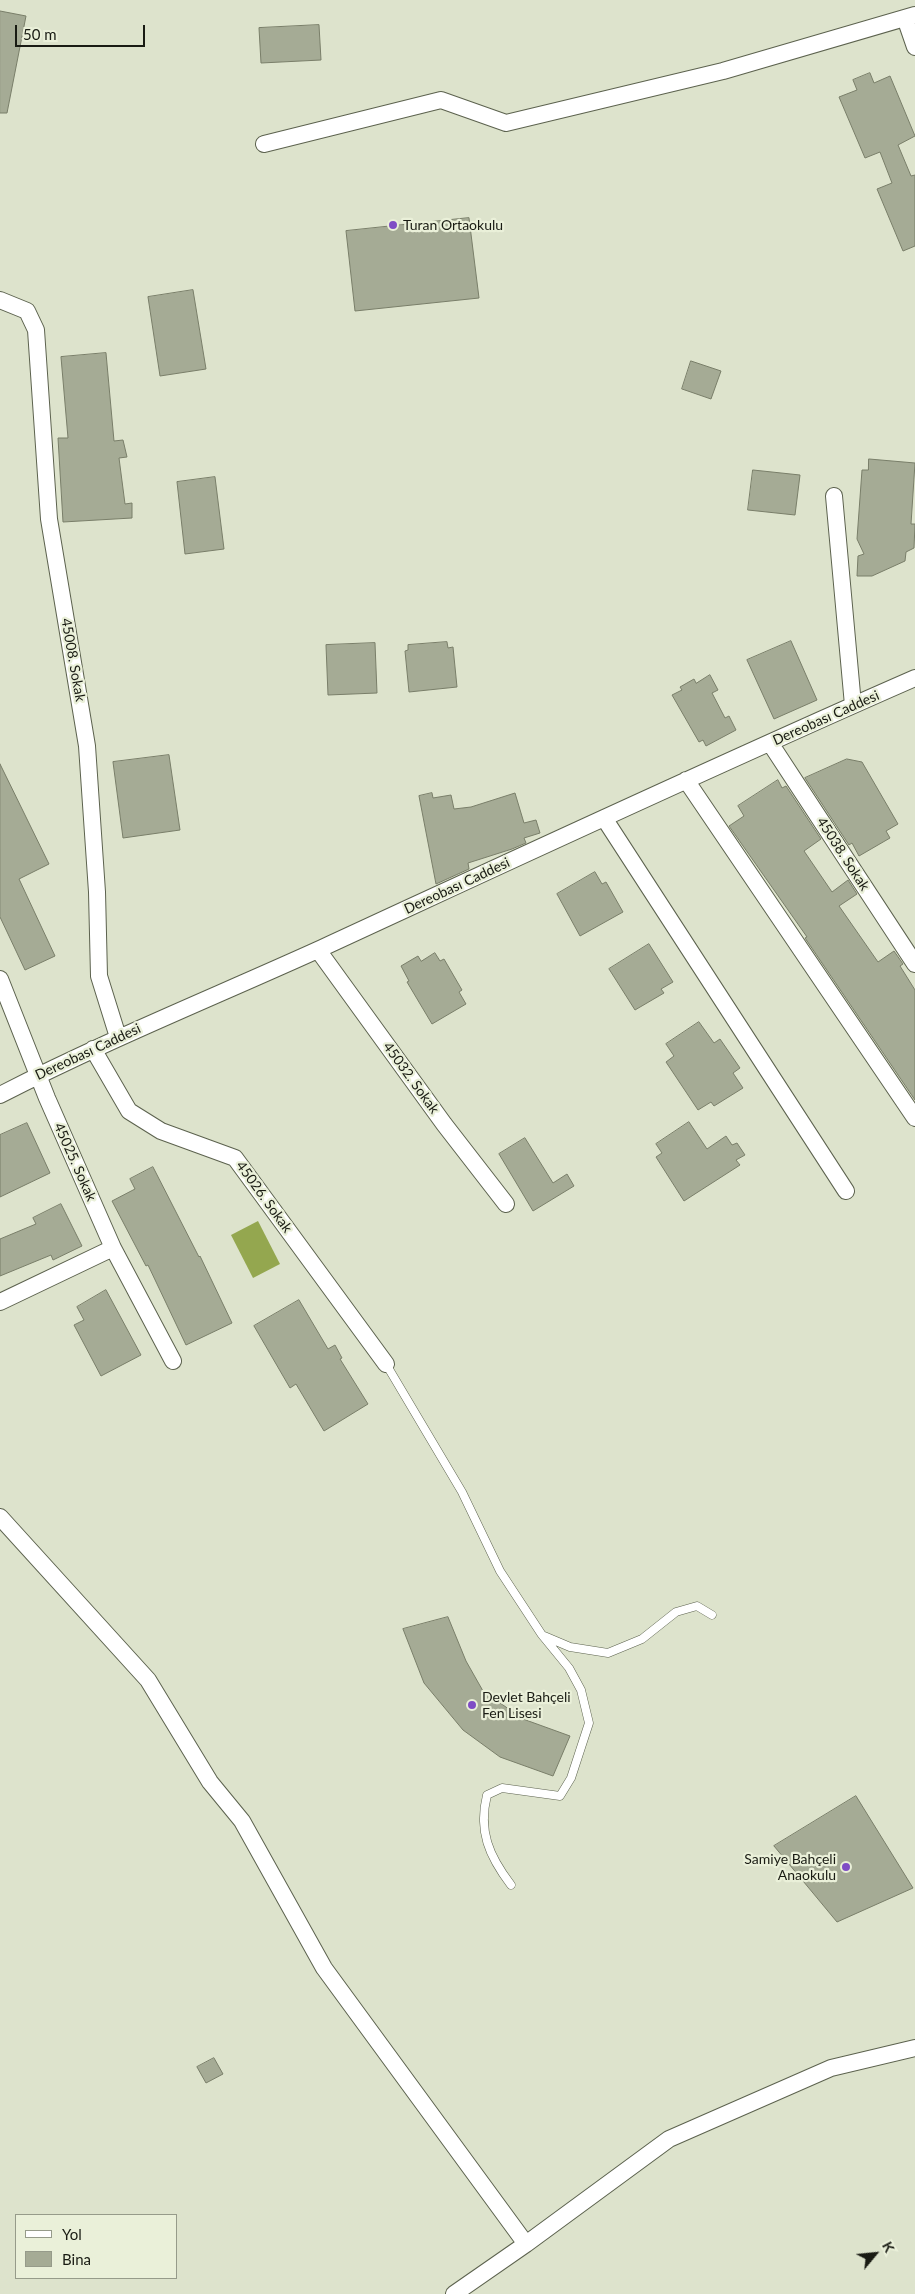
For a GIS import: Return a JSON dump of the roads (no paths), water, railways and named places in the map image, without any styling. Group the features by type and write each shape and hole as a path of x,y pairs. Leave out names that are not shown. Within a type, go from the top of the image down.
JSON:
{"street":[{"path":"264,144 441,100 506,123 723,71 910,17 915,47"},
{"name":"45008. Sokak","path":"0,300 27,311 36,330 49,519 87,746 97,892 99,976 118,1038"},
{"path":"834,496 853,705"},
{"name":"Dereobası Caddesi","path":"0,1095 93,1049 318,950 686,780 915,678"},
{"name":"45038. Sokak","path":"770,743 915,964"},
{"path":"686,780 915,1118"},
{"path":"604,818 846,1191"},
{"name":"45032. Sokak","path":"318,950 444,1124 506,1204"},
{"name":"45025. Sokak","path":"0,979 113,1248 173,1361"},
{"name":"45026. Sokak","path":"93,1049 129,1111 161,1130 235,1158 386,1364"},
{"path":"0,1302 113,1248"},
{"path":"0,1517 148,1680 210,1782 242,1821 324,1968 526,2244"},
{"path":"454,2294 526,2244 669,2139 831,2068 915,2048"}],"lane":[{"path":"386,1364 462,1492 500,1570 542,1635 569,1668 581,1690 589,1723 571,1778 560,1796 502,1788 487,1795 483,1813 483,1830 495,1864 510,1885"},
{"path":"542,1635 570,1647 608,1653 642,1639 676,1612 697,1606 712,1615"}],"place":[{"name":"Turan Ortaokulu","path":"393,225"},
{"name":"Devlet Bahçeli Fen Lisesi","path":"472,1705"},
{"name":"Samiye Bahçeli Anaokulu","path":"846,1867"}]}
